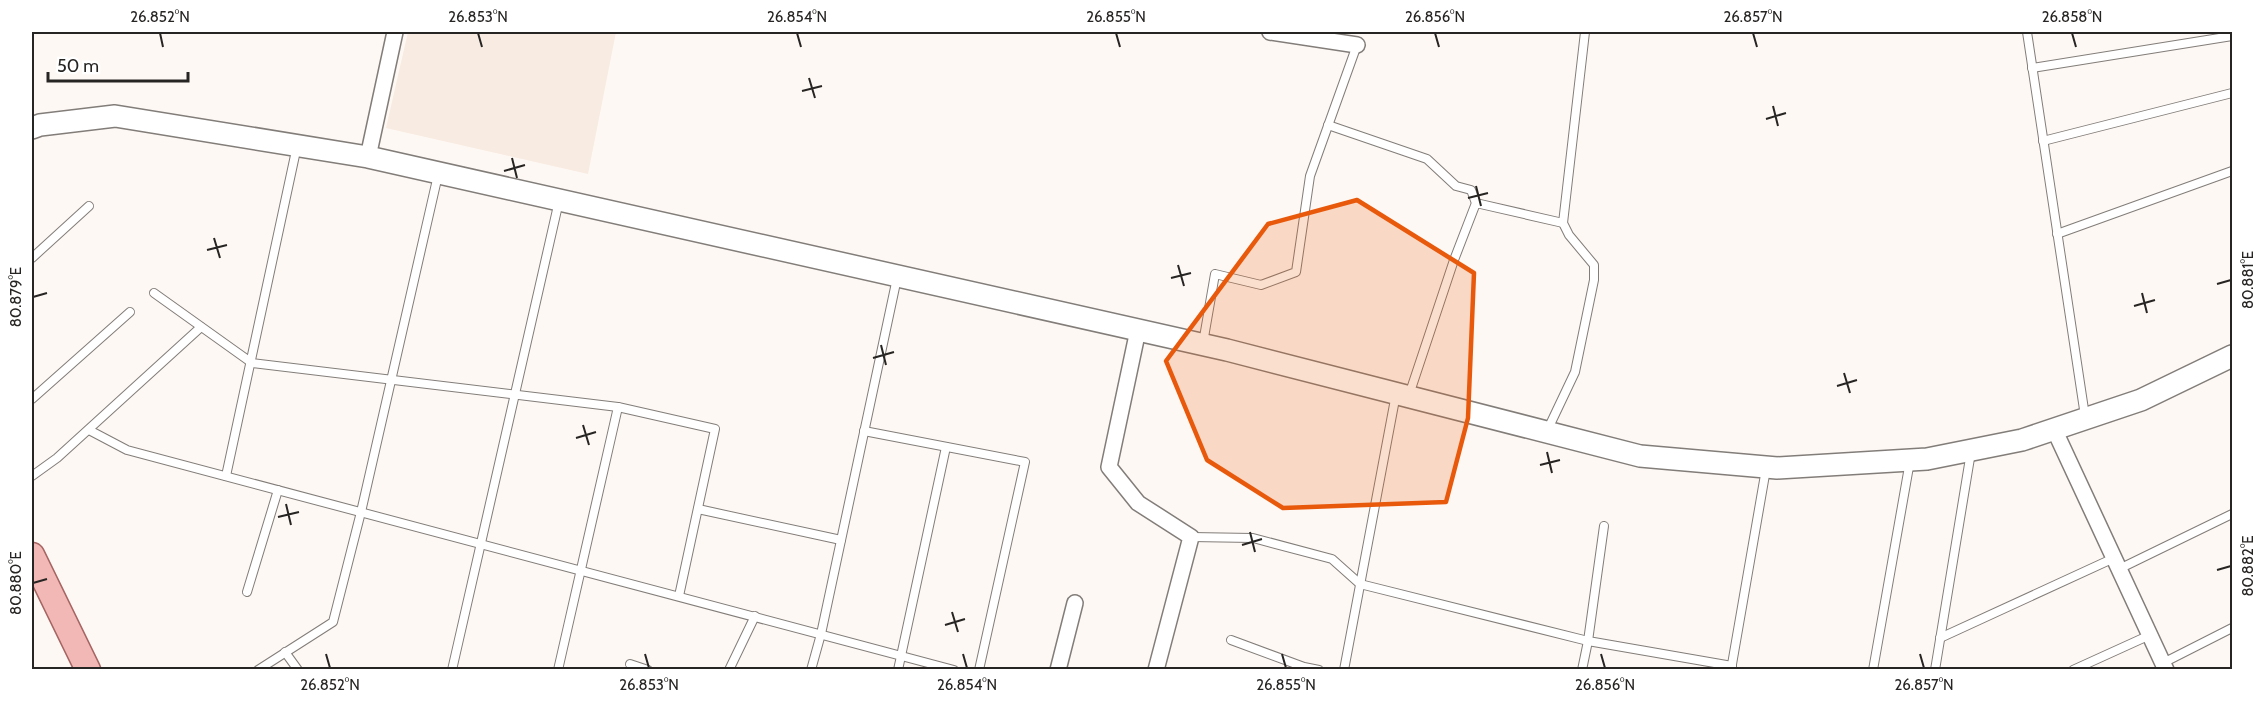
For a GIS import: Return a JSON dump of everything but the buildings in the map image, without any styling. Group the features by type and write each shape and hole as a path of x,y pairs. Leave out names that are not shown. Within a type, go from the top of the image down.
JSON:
{"main road":[{"path":"32,555 88,669"}],"street":[{"path":"368,157 395,32"},
{"path":"1270,32 1289,33 1357,45"},
{"path":"32,128 40,125 115,116 368,157 1203,345 1640,456 1777,468 1910,460 1971,450 2022,440 2141,400 2232,356"},
{"path":"1138,330 1109,467 1138,503 1191,537 1156,669"},
{"path":"2054,429 2164,666"},
{"path":"1058,669 1075,603"}],"lane":[{"path":"1546,432 1575,372 1594,280 1594,265 1569,235 1563,223 1585,32"},
{"path":"2026,32 2085,419"},
{"path":"2032,68 2232,36"},
{"path":"1203,345 1215,274 1262,285 1296,272 1310,176 1357,45"},
{"path":"2043,141 2232,93"},
{"path":"1328,125 1427,159 1456,186 1471,190 1476,203 1402,395 1360,584 1344,669"},
{"path":"226,476 297,145"},
{"path":"2057,234 2232,171"},
{"path":"258,669 333,622 361,512 438,172"},
{"path":"452,669 559,200"},
{"path":"1476,203 1563,223"},
{"path":"32,258 89,206"},
{"path":"811,669 821,634 898,276"},
{"path":"154,293 252,363 618,407 715,429 679,596"},
{"path":"32,399 130,312"},
{"path":"32,476 89,430 201,327"},
{"path":"558,669 618,407"},
{"path":"89,430 127,450 954,669"},
{"path":"864,431 1025,462 979,669"},
{"path":"898,669 946,447"},
{"path":"1935,669 1971,450"},
{"path":"1873,669 1910,460"},
{"path":"1191,537 1253,538 1332,559 1360,584 1588,641 1732,668 1766,467"},
{"path":"247,592 278,490"},
{"path":"698,509 841,540"},
{"path":"1940,638 2232,514"},
{"path":"1582,669 1604,526"},
{"path":"729,669 755,616"},
{"path":"2164,666 2232,628"},
{"path":"2073,669 2150,635"},
{"path":"1231,640 1304,668 1319,669"},
{"path":"285,652 297,669"},
{"path":"630,664 648,669"}],"highlighted area":[{"path":"1357,200 1474,273 1468,418 1446,502 1283,508 1207,460 1166,361 1268,224"}],"shaded area":[{"path":"408,32 616,32 588,174 386,128"}]}
